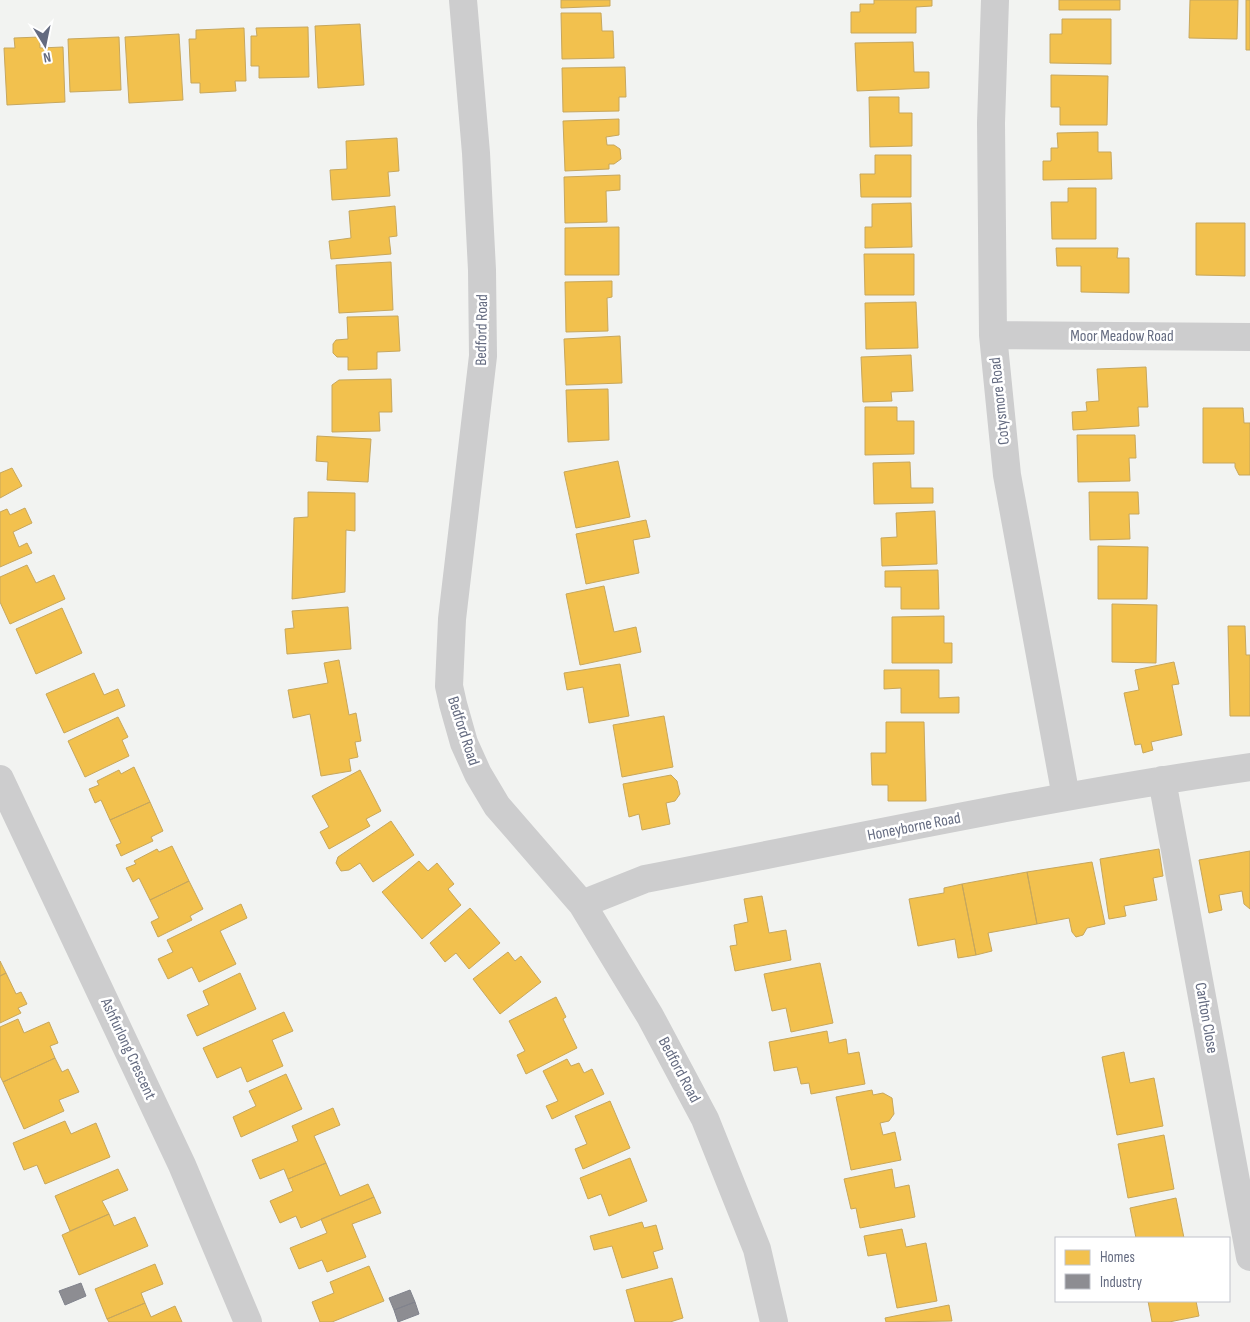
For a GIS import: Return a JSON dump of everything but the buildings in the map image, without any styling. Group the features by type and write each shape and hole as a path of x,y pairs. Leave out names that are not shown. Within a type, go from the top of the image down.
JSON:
{"street":[{"name":"Bedford Road","path":"463,0 477,172 482,270 483,356 452,620 449,686 464,743 482,782 497,806 582,904 650,1016 705,1119 757,1249 774,1322"},
{"name":"Cotysmore Road","path":"995,0 991,123 993,335 1007,475 1066,797"},
{"name":"Moor Meadow Road","path":"993,335 1250,337"},
{"name":"Honeyborne Road","path":"582,904 645,879 1066,797 1162,780 1250,768"},
{"name":"Ashfurlong Crescent","path":"0,780 182,1165 248,1322"},
{"name":"Carlton Close","path":"1162,780 1250,1257"}]}
